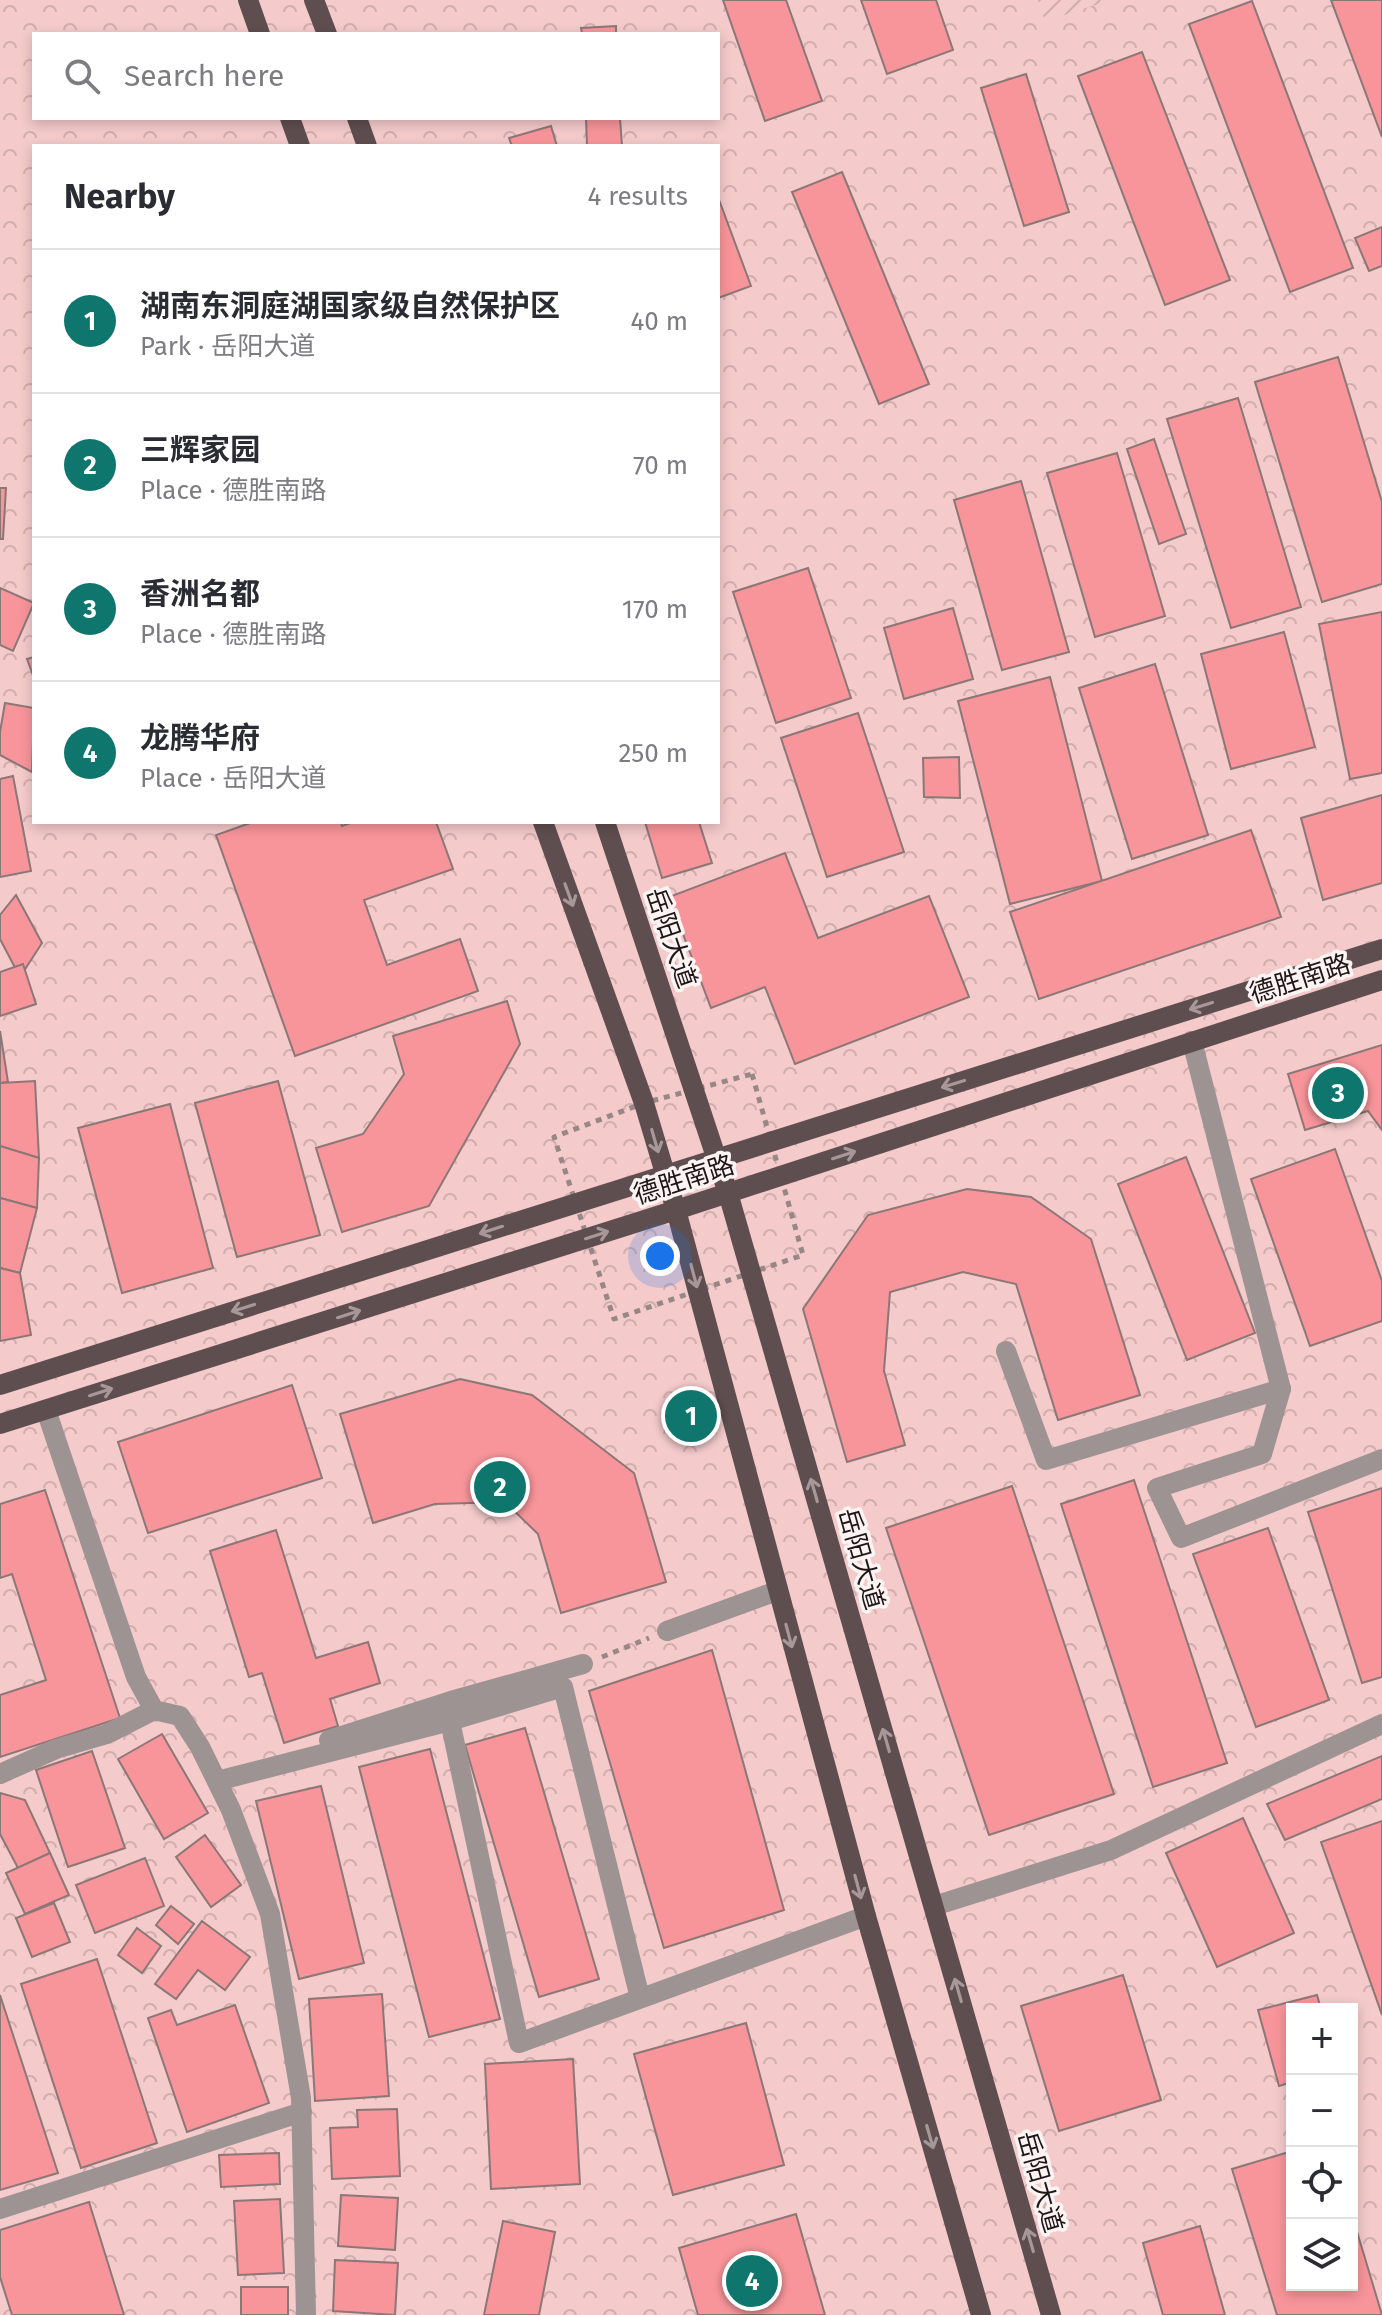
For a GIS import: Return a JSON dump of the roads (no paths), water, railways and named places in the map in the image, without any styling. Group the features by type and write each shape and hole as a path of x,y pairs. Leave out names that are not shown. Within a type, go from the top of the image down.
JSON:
{"main road":[{"path":"248,0 259,32"},
{"path":"314,0 326,32"},
{"path":"291,120 299,144"},
{"path":"358,120 366,144"},
{"path":"544,824 644,1103 676,1210 866,1916 981,2315"},
{"name":"岳阳大道","path":"606,824 728,1193 1051,2315"},
{"name":"德胜南路","path":"0,1385 1382,949"},
{"name":"德胜南路","path":"0,1424 676,1210 1382,980"}],"street":[{"path":"1192,1041 1281,1389 1262,1454 1157,1488 1181,1538 1382,1459"},
{"path":"1006,1351 1046,1460 1281,1389"},
{"path":"46,1410 136,1677 154,1710"},
{"path":"667,1631 777,1591"},
{"path":"217,1781 260,1761 451,1701 583,1664"},
{"path":"217,1781 450,1721 563,1687 640,1998"},
{"path":"0,1774 56,1749 107,1734 154,1710 180,1716 200,1747 242,1840 270,1914 302,2112 306,2315"},
{"path":"450,1721 519,2043 866,1916"},
{"path":"934,1906 1111,1850 1382,1724"},
{"path":"0,2209 302,2112"}],"place":[{"name":"香洲名都","path":"1338,1093"},
{"name":"湖南东洞庭湖国家级自然保护区","path":"691,1416"},
{"name":"三辉家园","path":"500,1487"},
{"name":"龙腾华府","path":"752,2281"}]}
